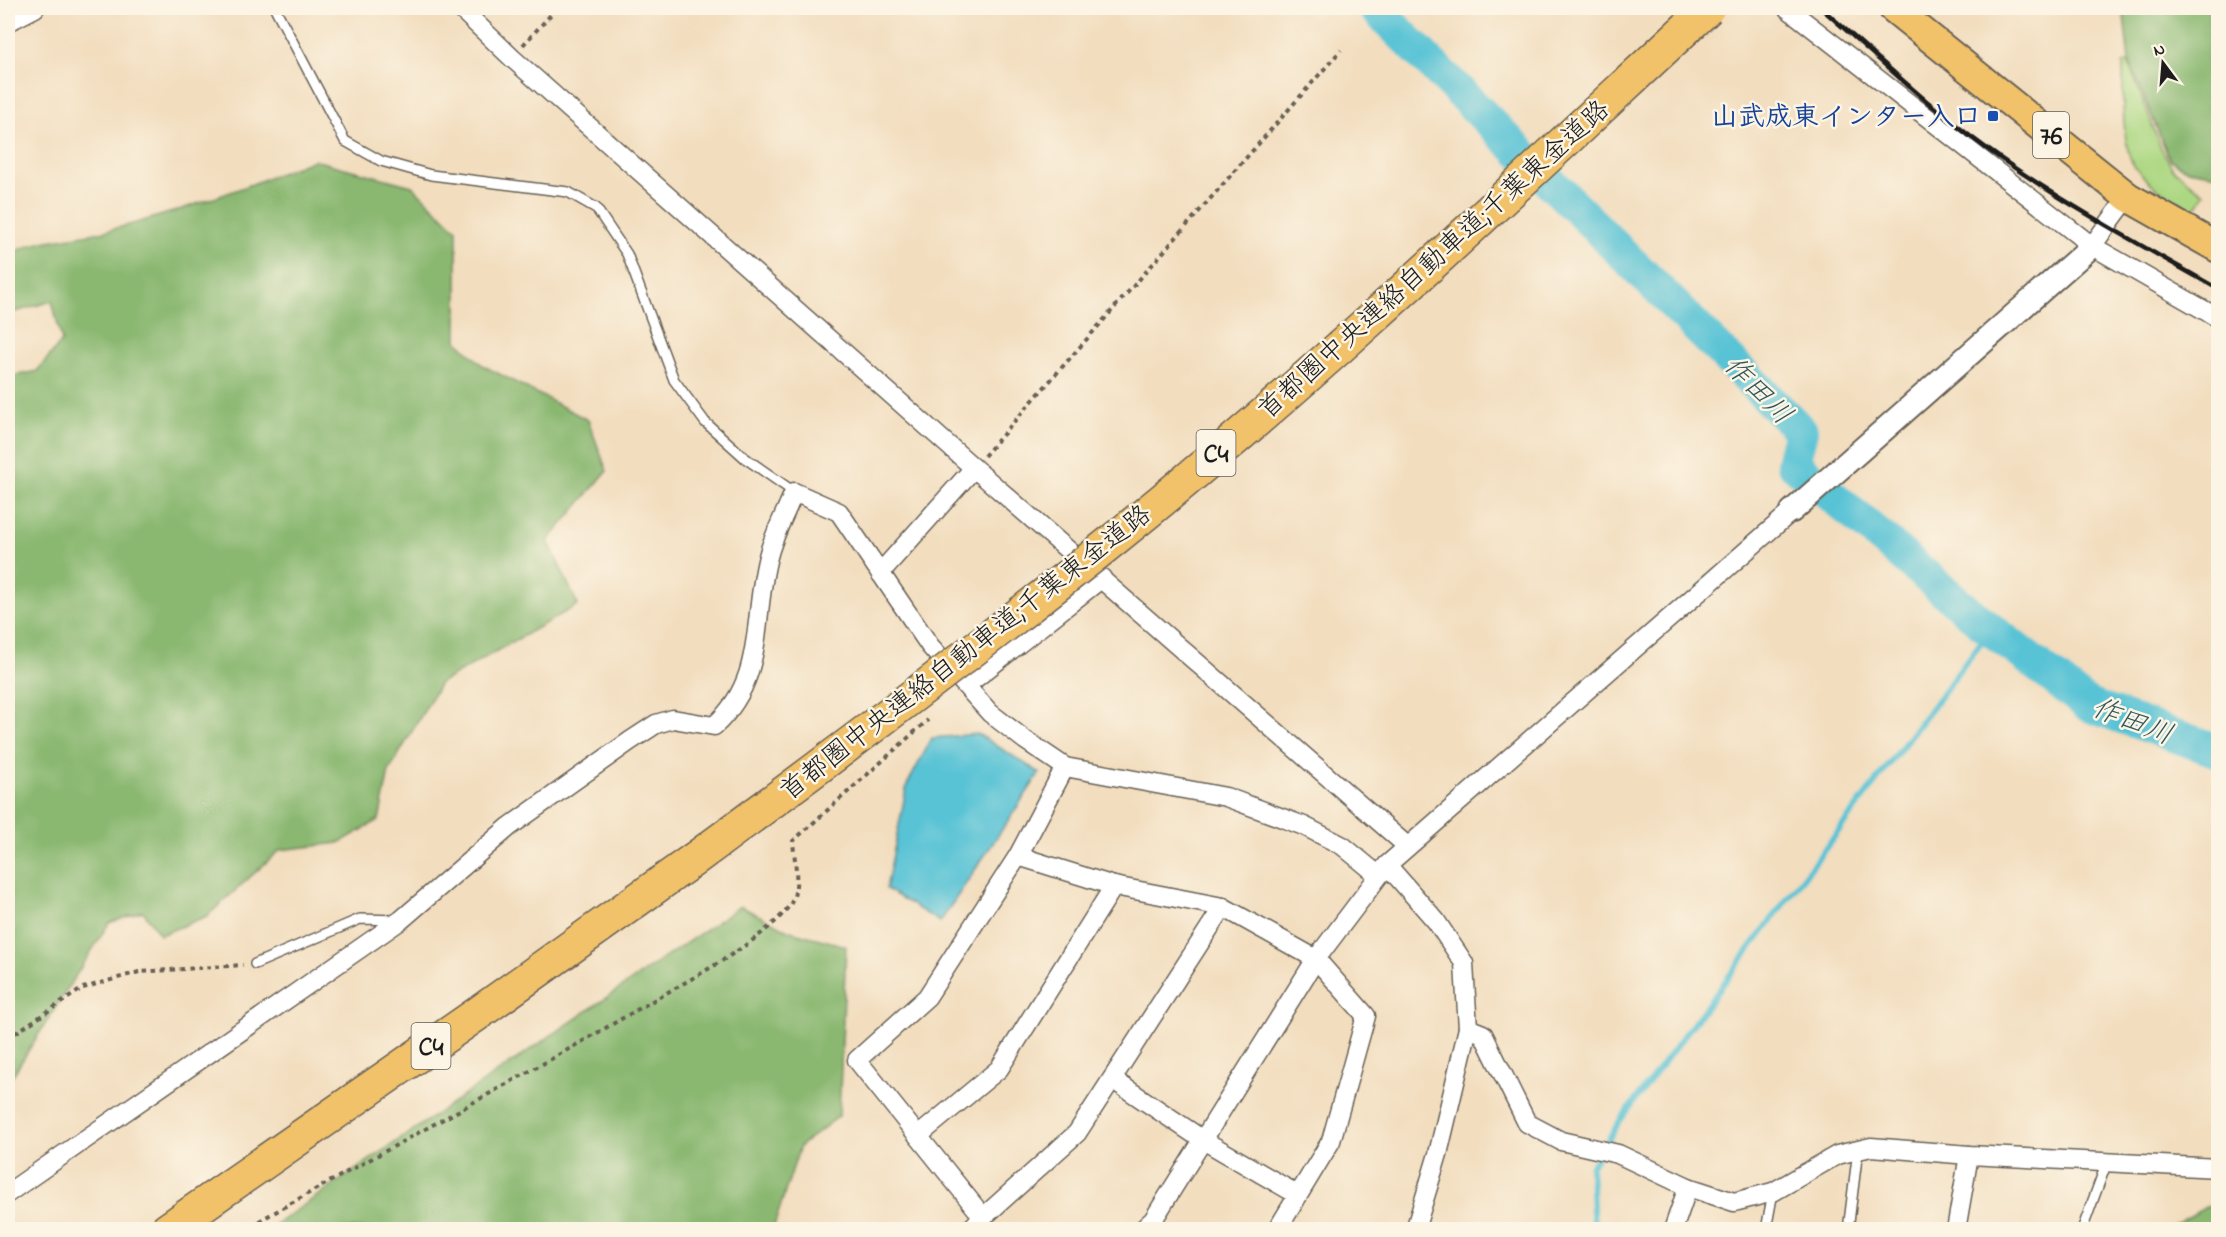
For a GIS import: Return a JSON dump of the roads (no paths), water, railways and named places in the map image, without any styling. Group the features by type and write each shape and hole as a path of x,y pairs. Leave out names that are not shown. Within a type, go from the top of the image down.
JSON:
{"highway":[{"name":"首都圏中央連絡自動車道;千葉東金道路","path":"167,1230 693,860 837,754 1118,536 1257,418 1431,263 1708,8"}],"main road":[{"name":"76","path":"1893,8 2128,197 2218,248"}],"street":[{"path":"8,22 35,8"},
{"path":"460,8 512,58 974,468 1407,846"},
{"path":"1786,8 2092,246 2218,318"},
{"path":"1142,1230 1153,1220 1316,959 1382,870 1866,448 2092,246 2128,197"},
{"path":"880,573 974,468"},
{"path":"8,1193 401,920 509,827 656,724 674,719 714,726 730,712 751,672 769,552 794,492 839,512 930,646 1004,726 1065,767 1226,797 1304,826 1382,870 1436,921 1464,963 1468,1028 1438,1154 1415,1230"},
{"path":"967,685 1102,578"},
{"path":"983,1217 857,1060 927,997 1018,856 1065,767"},
{"path":"1018,856 1114,886 1223,907 1316,959 1366,1016 1331,1141 1298,1195 1284,1227"},
{"path":"918,1136 999,1069 1114,886"},
{"path":"969,1230 1077,1133 1223,907"},
{"path":"1468,1028 1483,1035 1527,1123 1561,1141 1618,1154 1688,1187 1734,1202 1773,1192 1838,1155 1871,1147 1970,1155 2218,1168"},
{"path":"1112,1079 1203,1140 1298,1195"},
{"path":"1956,1230 1970,1155"},
{"path":"1673,1230 1688,1187"}],"lane":[{"path":"275,8 345,141 381,161 430,175 568,192 596,208 627,254 674,380 705,422 745,458 794,492"},
{"path":"255,964 360,919 401,920"},
{"path":"1848,1230 1858,1150"},
{"path":"2082,1230 2107,1162"},
{"path":"1766,1230 1773,1192"}],"water":[{"path":"978,734 1040,773 940,922 886,889 907,785 932,738"}],"waterway":[{"name":"作田川","path":"1375,8 1801,431 1793,463 1970,613 2088,705 2218,751"},
{"path":"1594,1230 1591,1167 1619,1122 1991,629"}],"railway":[{"path":"1821,8 1932,106 2003,160 2082,211 2218,289"}],"place":[{"name":"山武成東インター入口","path":"1993,116"}]}
